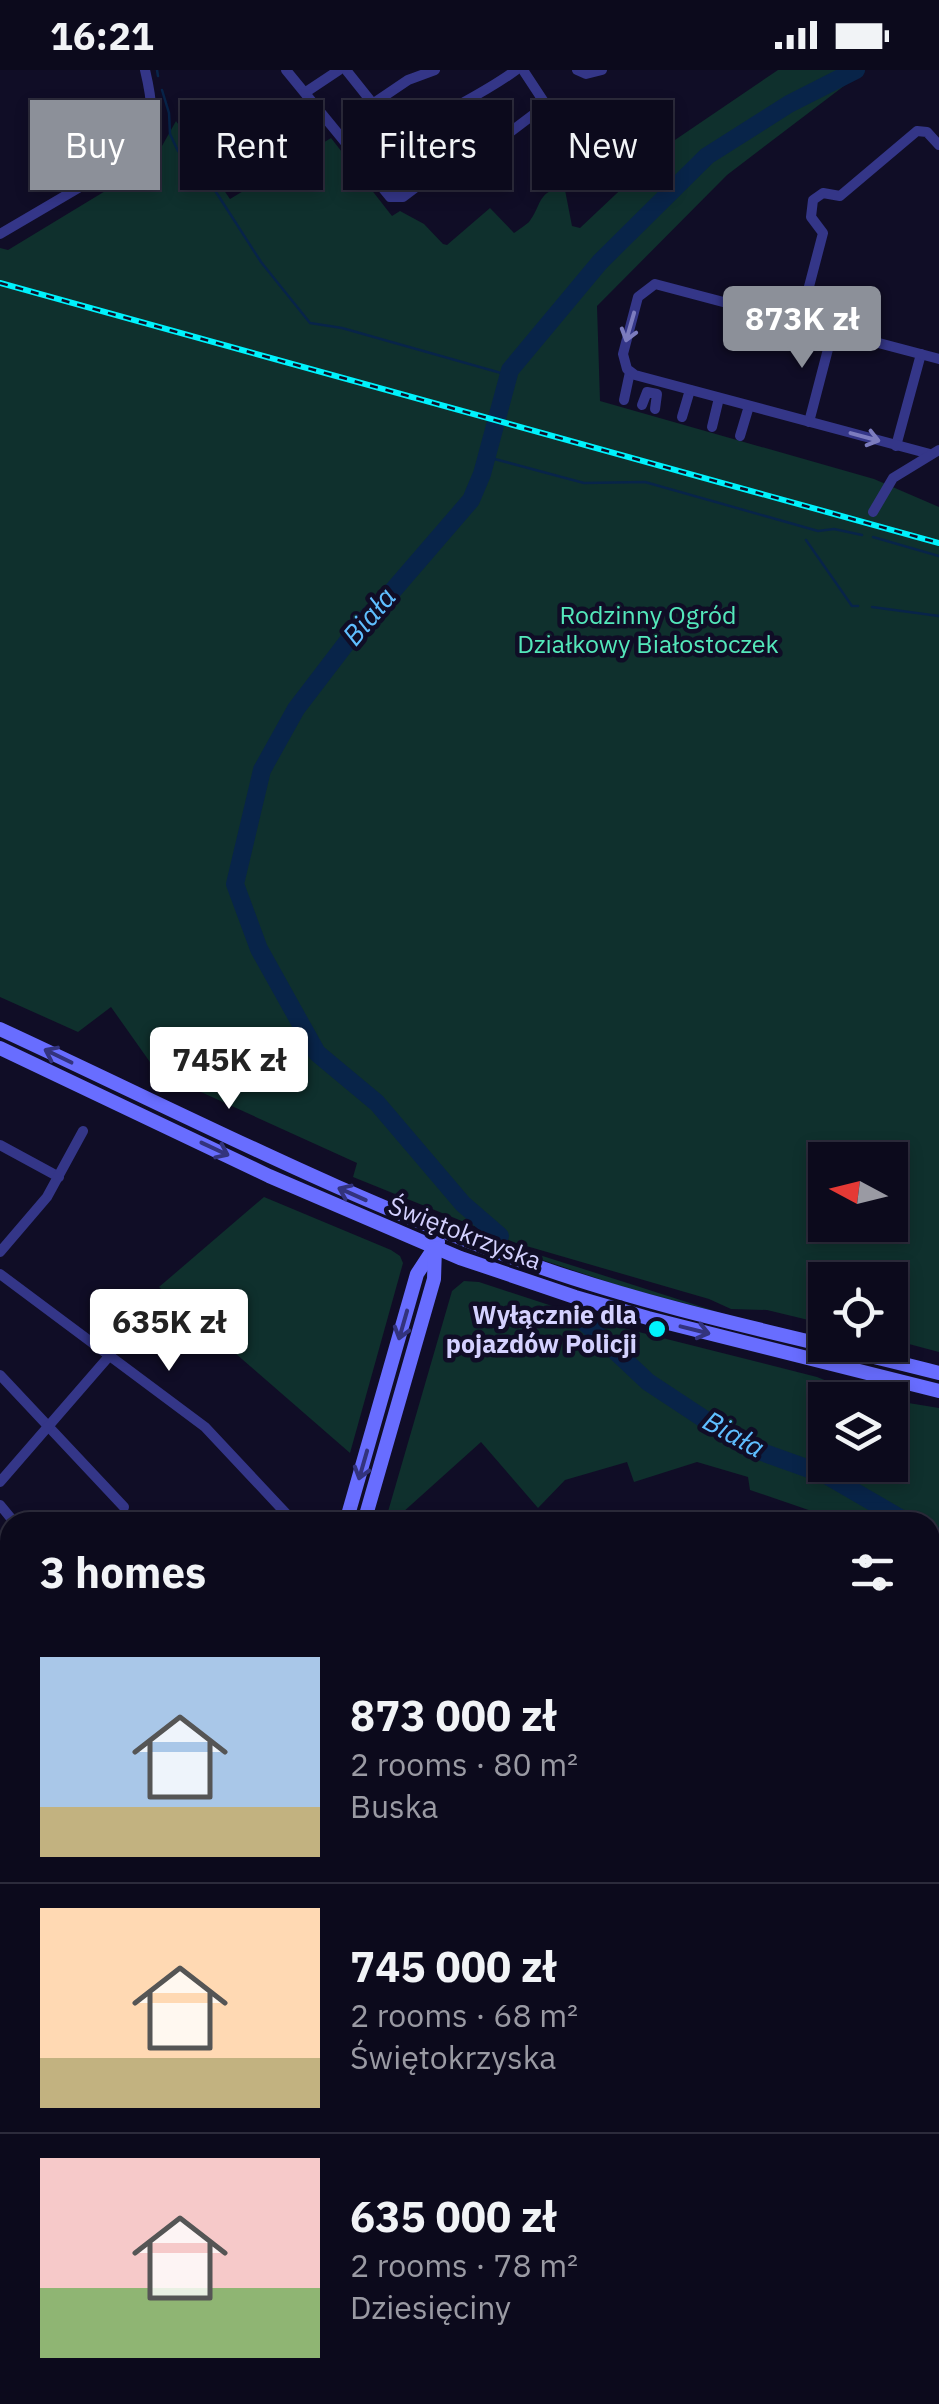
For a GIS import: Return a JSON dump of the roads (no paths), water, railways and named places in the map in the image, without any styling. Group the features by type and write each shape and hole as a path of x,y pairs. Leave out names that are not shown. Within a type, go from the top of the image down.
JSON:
{"main road":[{"name":"Świętokrzyska","path":"0,1029 338,1188 442,1232 544,1269 653,1302 939,1373"},
{"name":"Świętokrzyska","path":"0,1048 269,1176 435,1248 575,1298 939,1391"},
{"path":"349,1512 417,1274 442,1232"},
{"path":"367,1512 434,1279 435,1248"},
{"path":"648,1318 653,1302"},
{"path":"379,1407 396,1411"}],"street":[{"path":"0,234 138,153 152,115 145,70"},
{"path":"286,70 343,138"},
{"path":"306,92 343,70 371,100"},
{"path":"378,100 408,80 435,70"},
{"path":"469,100 523,70 543,100"},
{"path":"577,70 586,74 602,70"},
{"path":"512,131 532,116"},
{"path":"800,321 823,233 811,218 813,200 822,193 840,196 918,131 931,135 939,145"},
{"path":"384,190 390,197 403,197 411,190"},
{"path":"624,400 630,372 623,354 638,298 655,284 939,358"},
{"path":"809,422 833,330"},
{"path":"896,446 921,354"},
{"path":"630,372 657,387 690,390 896,446 934,452"},
{"path":"642,404 647,392 657,387"},
{"path":"656,409 657,387"},
{"path":"682,417 690,390"},
{"path":"712,427 719,398"},
{"path":"740,436 749,406"},
{"path":"873,512 890,482 934,452"},
{"path":"0,1252 47,1197 83,1131"},
{"path":"0,1144 59,1177"},
{"path":"0,1274 205,1427 285,1512"},
{"path":"0,1482 111,1354"},
{"path":"0,1375 124,1507"}],"waterway":[{"path":"157,70 158,76"},
{"name":"Biała","path":"500,1236 463,1204 377,1103 317,1053 259,949 235,884 262,770 296,709 364,620 471,500 482,474 510,370 600,262 707,156 789,104 856,70"},
{"path":"162,90 170,134 178,151 216,192 261,262 310,323 342,328 508,375"},
{"path":"487,457 584,483 645,482 818,531 834,529 862,535"},
{"path":"873,537 939,556"},
{"path":"806,540 852,606 858,606"},
{"path":"872,607 939,616"},
{"name":"Biała","path":"579,1317 648,1382 745,1446 826,1475 890,1512"}],"railway":[{"path":"0,283 939,543"}],"place":[{"name":"Wyłącznie dla pojazdów Policji","path":"657,1329"}],"park label":[{"name":"Rodzinny Ogród Działkowy Białostoczek","path":"648,630"}]}
